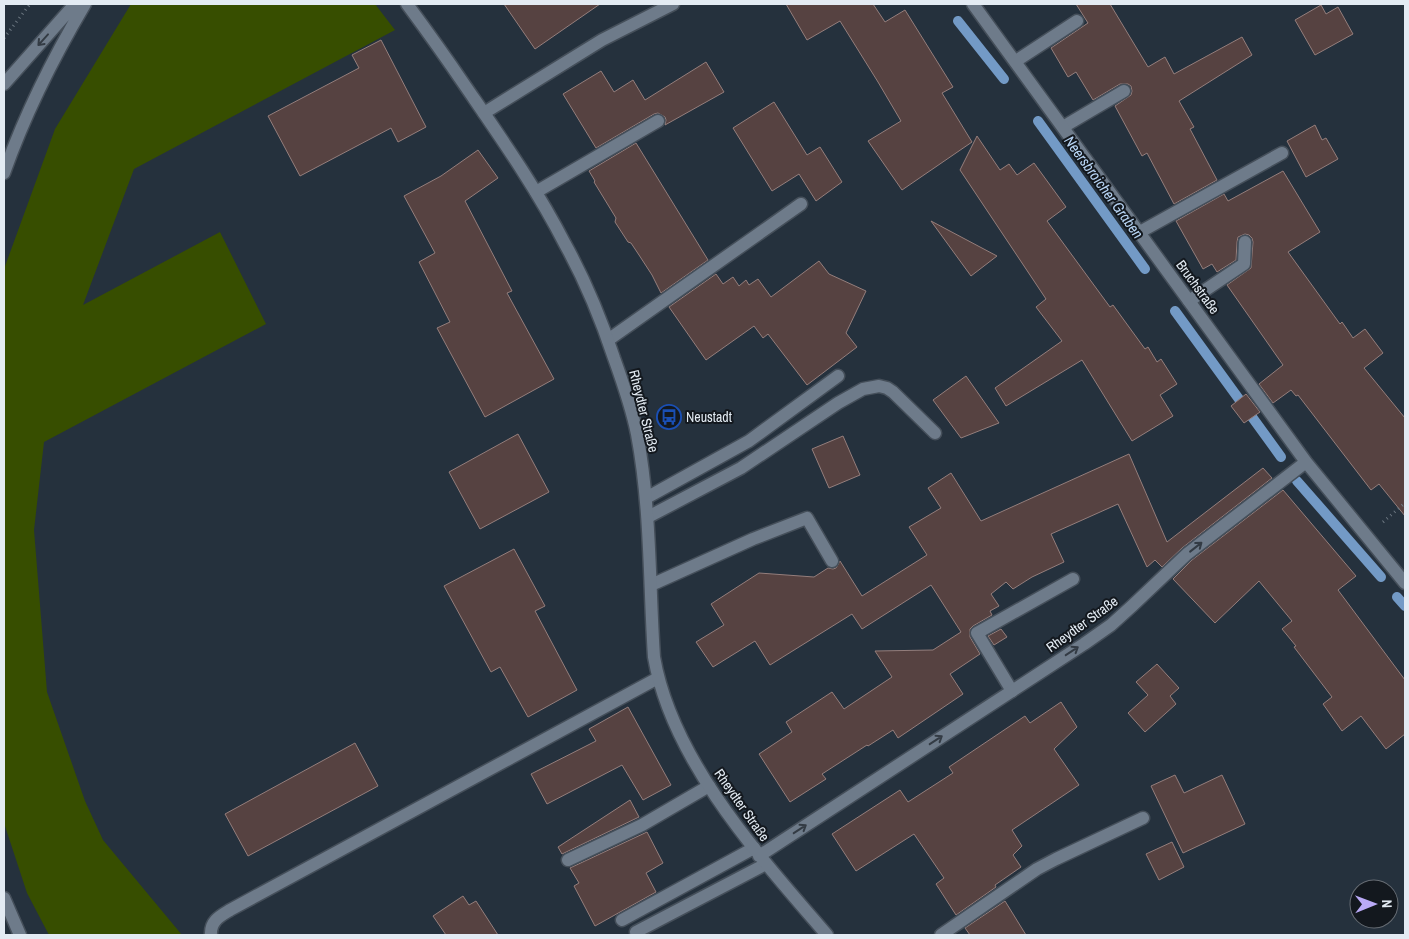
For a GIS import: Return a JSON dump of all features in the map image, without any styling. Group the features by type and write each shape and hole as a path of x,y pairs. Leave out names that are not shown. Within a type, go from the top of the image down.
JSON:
{"street":[{"path":"4,84 76,4"},
{"path":"4,173 24,121 57,54 85,4"},
{"name":"Rheydter Straße","path":"407,4 484,113 536,192 566,245 608,340 624,386 636,432 648,518 654,657 658,678 669,710 687,748 709,786 760,856 827,935"},
{"path":"484,113 602,40 673,4"},
{"name":"Bruchstraße","path":"973,4 1306,462 1405,583"},
{"path":"1016,61 1077,21"},
{"path":"1063,126 1124,91"},
{"path":"536,192 658,121"},
{"path":"1140,232 1282,153"},
{"path":"608,340 801,204"},
{"path":"1189,301 1244,264 1245,242"},
{"path":"646,498 749,441 838,376"},
{"path":"648,518 742,468 838,403 871,386 887,388 893,392 934,433"},
{"name":"Rheydter Straße","path":"760,856 1084,644 1132,606 1187,554 1306,462"},
{"path":"650,586 753,539 808,518 832,561"},
{"path":"1012,690 977,633 1073,580"},
{"path":"211,935 213,924 217,918 230,910 658,678"},
{"path":"568,860 642,825 709,786"},
{"path":"941,935 1037,869 1142,818"},
{"path":"622,920 760,856"},
{"path":"636,932 760,856"},
{"path":"4,898 20,935"}],"path":[{"path":"4,38 30,4"}],"green space":[{"path":"131,4 375,4 395,30 134,169 83,305 220,232 266,324 44,442 34,530 47,692 85,801 103,840 182,935 49,935 27,893 4,823 4,269 55,129"}],"building":[{"path":"504,4 600,4 535,49"},
{"path":"786,4 873,4 885,22 905,10 953,87 942,93 972,142 902,190 868,141 901,121 840,21 807,40"},
{"path":"1076,4 1110,4 1148,67 1165,57 1174,74 1242,37 1252,55 1179,101 1194,127 1190,129 1217,180 1174,204 1147,153 1142,156 1115,106 1131,95 1131,86 1120,84 1093,100 1076,72 1068,77 1051,48 1088,23"},
{"path":"1321,5 1326,14 1338,7 1353,34 1315,55 1295,20"},
{"path":"381,40 426,127 398,142 391,128 300,176 268,116 359,68 352,55"},
{"path":"706,62 724,92 665,125 665,117 658,113 654,114 596,148 563,94 601,71 614,92 633,80 645,100"},
{"path":"774,102 807,155 820,147 842,182 816,201 799,174 772,191 733,128"},
{"path":"1315,125 1322,140 1326,138 1338,159 1306,177 1287,141"},
{"path":"977,136 1000,170 1009,164 1017,175 1034,163 1066,207 1047,221 1110,307 1113,305 1145,349 1148,347 1157,362 1161,359 1177,384 1160,395 1173,416 1132,441 1082,360 1006,406 995,388 1062,341 1036,307 1046,299 960,170"},
{"path":"636,143 708,260 661,293 652,275 615,222 616,218 589,171"},
{"path":"478,150 498,178 465,201 512,291 507,293 554,379 485,417 437,328 450,322 419,262 435,253 404,196 441,176"},
{"path":"1283,171 1320,232 1288,252 1340,324 1342,322 1353,338 1365,329 1383,353 1364,368 1405,418 1405,516 1379,484 1371,490 1298,395 1296,396 1291,390 1273,403 1259,384 1283,365 1227,285 1251,268 1252,238 1245,234 1238,237 1236,260 1217,272 1212,264 1203,269 1176,221 1224,194 1228,201"},
{"path":"931,221 997,256 971,276"},
{"path":"819,261 829,274 866,291 846,333 857,347 807,385 768,334 763,338 754,326 706,360 669,307 716,274 723,284 733,277 739,286 746,280 749,285 758,279 771,297"},
{"path":"966,376 999,423 961,438 933,400"},
{"path":"1246,394 1260,412 1244,423 1231,406"},
{"path":"518,434 549,492 480,529 449,472"},
{"path":"843,436 860,475 829,488 812,449"},
{"path":"1129,454 1167,542 1263,468 1272,478 1182,548 1162,567 1155,560 1147,567 1118,504 1051,534 1064,562 1032,577 1013,589 1006,582 991,594 999,606 990,611 992,615 970,629 970,637 980,654 950,674 963,694 898,738 893,730 867,745 822,774 826,779 790,802 759,754 792,732 786,722 832,692 844,709 892,677 875,651 933,650 961,632 931,585 862,629 852,614 770,665 755,641 713,667 696,642 724,625 711,604 759,573 814,577 828,568 836,568 840,561 862,596 927,555 909,527 941,508 928,488 951,473 981,521"},
{"path":"1283,490 1356,576 1338,590 1405,680 1405,734 1386,749 1361,716 1342,731 1323,704 1332,697 1282,629 1292,621 1259,581 1215,623 1173,579 1192,560"},
{"path":"514,549 545,606 535,611 577,690 528,717 500,667 491,672 444,586"},
{"path":"1001,629 1007,637 994,645 988,636"},
{"path":"1157,664 1179,688 1170,696 1176,704 1145,732 1128,713 1148,695 1136,682"},
{"path":"1061,702 1077,727 1054,749 1079,785 1012,830 1022,846 1013,855 1021,867 956,915 936,884 944,878 914,834 856,871 832,834 900,790 908,802 953,773 949,767 1025,716 1030,723"},
{"path":"628,707 671,785 643,800 622,765 547,804 531,774 596,741 589,729"},
{"path":"355,743 378,786 248,856 225,814"},
{"path":"1175,775 1184,793 1222,775 1245,824 1183,853 1151,786"},
{"path":"630,800 639,817 562,854 558,847"},
{"path":"647,832 663,863 646,873 656,892 595,926 574,886 579,883 570,868"},
{"path":"1172,842 1184,867 1159,880 1146,854"},
{"path":"463,896 469,905 476,901 498,935 446,935 433,916"},
{"path":"1005,901 1026,935 970,935 965,928"}],"waterway":[{"path":"958,21 1004,79"},
{"name":"Neersbroicher Graben","path":"1038,121 1145,269"},
{"name":"Neersbroicher Graben","path":"1175,311 1281,457"},
{"name":"Neersbroicher Graben","path":"1297,481 1381,577"},
{"name":"Neersbroicher Graben","path":"1397,597 1405,606"}],"place":[{"name":"Neustadt","path":"669,417"}]}
